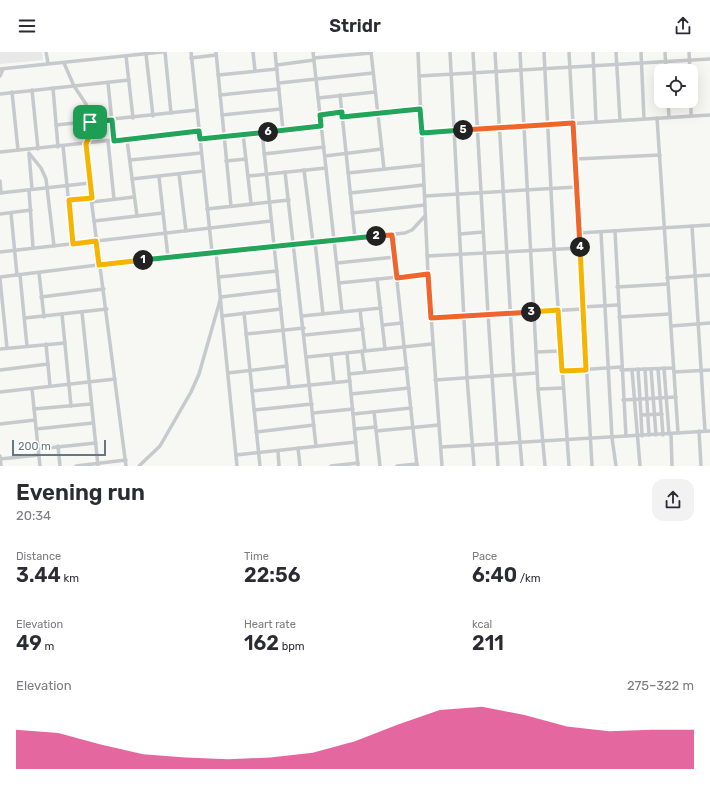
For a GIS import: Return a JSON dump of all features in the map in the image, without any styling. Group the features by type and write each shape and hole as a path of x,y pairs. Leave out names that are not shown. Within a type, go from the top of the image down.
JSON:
{"street":[{"path":"46,52 48,63"},
{"path":"0,76 2,69 162,52"},
{"path":"165,52 171,113"},
{"path":"191,52 209,228 219,277 237,466"},
{"path":"253,52 255,71"},
{"path":"275,52 283,130"},
{"path":"313,52 342,312"},
{"path":"218,75 255,71 314,59 371,52 384,169"},
{"path":"418,52 432,344 442,466"},
{"path":"450,52 462,255 467,377 474,466"},
{"path":"473,52 498,466"},
{"path":"495,52 505,191 514,374 522,466"},
{"path":"520,52 532,250 538,389 545,466"},
{"path":"544,52 550,189 566,440 569,466"},
{"path":"569,52 576,159 582,308 592,466"},
{"path":"592,52 596,122"},
{"path":"616,52 620,120"},
{"path":"641,52 644,119"},
{"path":"665,52 666,62"},
{"path":"689,52 689,64"},
{"path":"146,54 153,116"},
{"path":"191,58 216,54 231,206"},
{"path":"126,56 133,118"},
{"path":"419,76 710,59"},
{"path":"64,62 74,86 86,104 90,122 90,135 86,144 96,241 107,309 126,466"},
{"path":"279,83 373,73"},
{"path":"0,94 129,80"},
{"path":"108,83 114,141"},
{"path":"53,88 58,147"},
{"path":"220,95 279,89"},
{"path":"32,90 38,149"},
{"path":"12,92 18,150"},
{"path":"318,98 375,92"},
{"path":"340,96 355,238"},
{"path":"668,108 669,117"},
{"path":"691,108 691,116"},
{"path":"222,115 281,109"},
{"path":"320,115 378,113 420,109"},
{"path":"56,125 153,116 197,110"},
{"path":"422,133 710,115"},
{"path":"657,118 678,433"},
{"path":"200,139 321,126"},
{"path":"0,152 18,150 29,151 199,131"},
{"path":"262,132 265,174 289,387"},
{"path":"243,134 251,203"},
{"path":"127,140 137,216"},
{"path":"108,141 114,199"},
{"path":"63,146 73,244"},
{"path":"264,154 324,148"},
{"path":"325,156 382,149"},
{"path":"29,151 44,173 54,246"},
{"path":"29,151 33,248"},
{"path":"130,160 201,152"},
{"path":"576,159 660,155"},
{"path":"226,161 246,159"},
{"path":"348,173 423,165"},
{"path":"248,176 326,168"},
{"path":"304,170 323,314"},
{"path":"132,179 203,171"},
{"path":"286,172 316,446"},
{"path":"179,174 186,231"},
{"path":"159,176 168,257"},
{"path":"0,180 1,193 90,183"},
{"path":"350,193 424,185"},
{"path":"425,196 577,187"},
{"path":"69,200 134,197"},
{"path":"207,208 288,200"},
{"path":"352,213 425,205"},
{"path":"0,214 31,210"},
{"path":"11,213 25,318 27,346"},
{"path":"94,221 163,213"},
{"path":"7,348 0,278 168,257 392,235 408,232 425,216"},
{"path":"0,252 271,221"},
{"path":"579,233 710,225"},
{"path":"692,226 705,431"},
{"path":"614,231 626,436"},
{"path":"460,234 483,232"},
{"path":"601,232 612,438 616,466"},
{"path":"392,235 417,465 397,466"},
{"path":"427,256 580,248"},
{"path":"337,263 395,257"},
{"path":"219,277 277,271"},
{"path":"39,273 44,317"},
{"path":"339,283 428,274"},
{"path":"667,278 710,275"},
{"path":"377,280 385,349"},
{"path":"617,287 668,284"},
{"path":"41,297 104,289"},
{"path":"220,297 279,290"},
{"path":"139,466 160,446 191,392 199,374 220,297"},
{"path":"431,318 558,310 618,304"},
{"path":"302,316 380,308"},
{"path":"25,318 107,309"},
{"path":"222,316 281,310"},
{"path":"360,310 365,372"},
{"path":"82,312 98,465"},
{"path":"244,313 260,466"},
{"path":"62,314 72,406"},
{"path":"619,317 670,314"},
{"path":"382,325 402,323"},
{"path":"671,326 710,323"},
{"path":"246,334 304,328"},
{"path":"305,335 362,329"},
{"path":"0,349 65,343"},
{"path":"46,344 50,386"},
{"path":"307,357 432,344"},
{"path":"536,352 560,351"},
{"path":"331,466 358,465 347,353"},
{"path":"331,354 334,382"},
{"path":"0,370 48,364"},
{"path":"228,373 287,366"},
{"path":"349,374 407,368"},
{"path":"562,371 608,368 632,370 664,368 674,370 710,370"},
{"path":"664,368 672,466"},
{"path":"638,369 642,436"},
{"path":"645,369 649,435"},
{"path":"651,369 656,435"},
{"path":"658,369 663,435"},
{"path":"632,370 636,436 640,466"},
{"path":"435,380 537,372"},
{"path":"645,376 652,375"},
{"path":"0,392 115,379"},
{"path":"252,391 350,381"},
{"path":"351,394 409,388"},
{"path":"538,389 563,388"},
{"path":"32,389 40,466"},
{"path":"623,400 676,397"},
{"path":"34,409 91,404"},
{"path":"254,410 312,404"},
{"path":"353,414 411,408"},
{"path":"624,409 634,408"},
{"path":"313,413 353,409"},
{"path":"374,412 380,466"},
{"path":"641,415 662,414"},
{"path":"0,424 35,420"},
{"path":"36,429 93,423"},
{"path":"256,432 314,425"},
{"path":"376,431 439,425"},
{"path":"355,429 376,426"},
{"path":"699,431 701,466"},
{"path":"441,448 543,440 612,438 710,431"},
{"path":"236,455 356,442"},
{"path":"38,449 96,443"},
{"path":"58,446 60,466"},
{"path":"298,448 300,466"},
{"path":"278,451 279,466"},
{"path":"1,466 0,458 39,455"},
{"path":"76,466 98,465 126,460"}],"shaded area":[{"path":"0,52 42,52 43,60 0,64"}],"route":[{"path":"420,109 422,133 573,123 586,370 562,371 558,310 431,318 428,274 397,278 392,235 99,265 96,241 73,244 69,200 92,198 86,144 90,135 90,122 112,120 114,141 199,131 200,139 321,126 320,115 342,112 342,117 420,109"}]}
